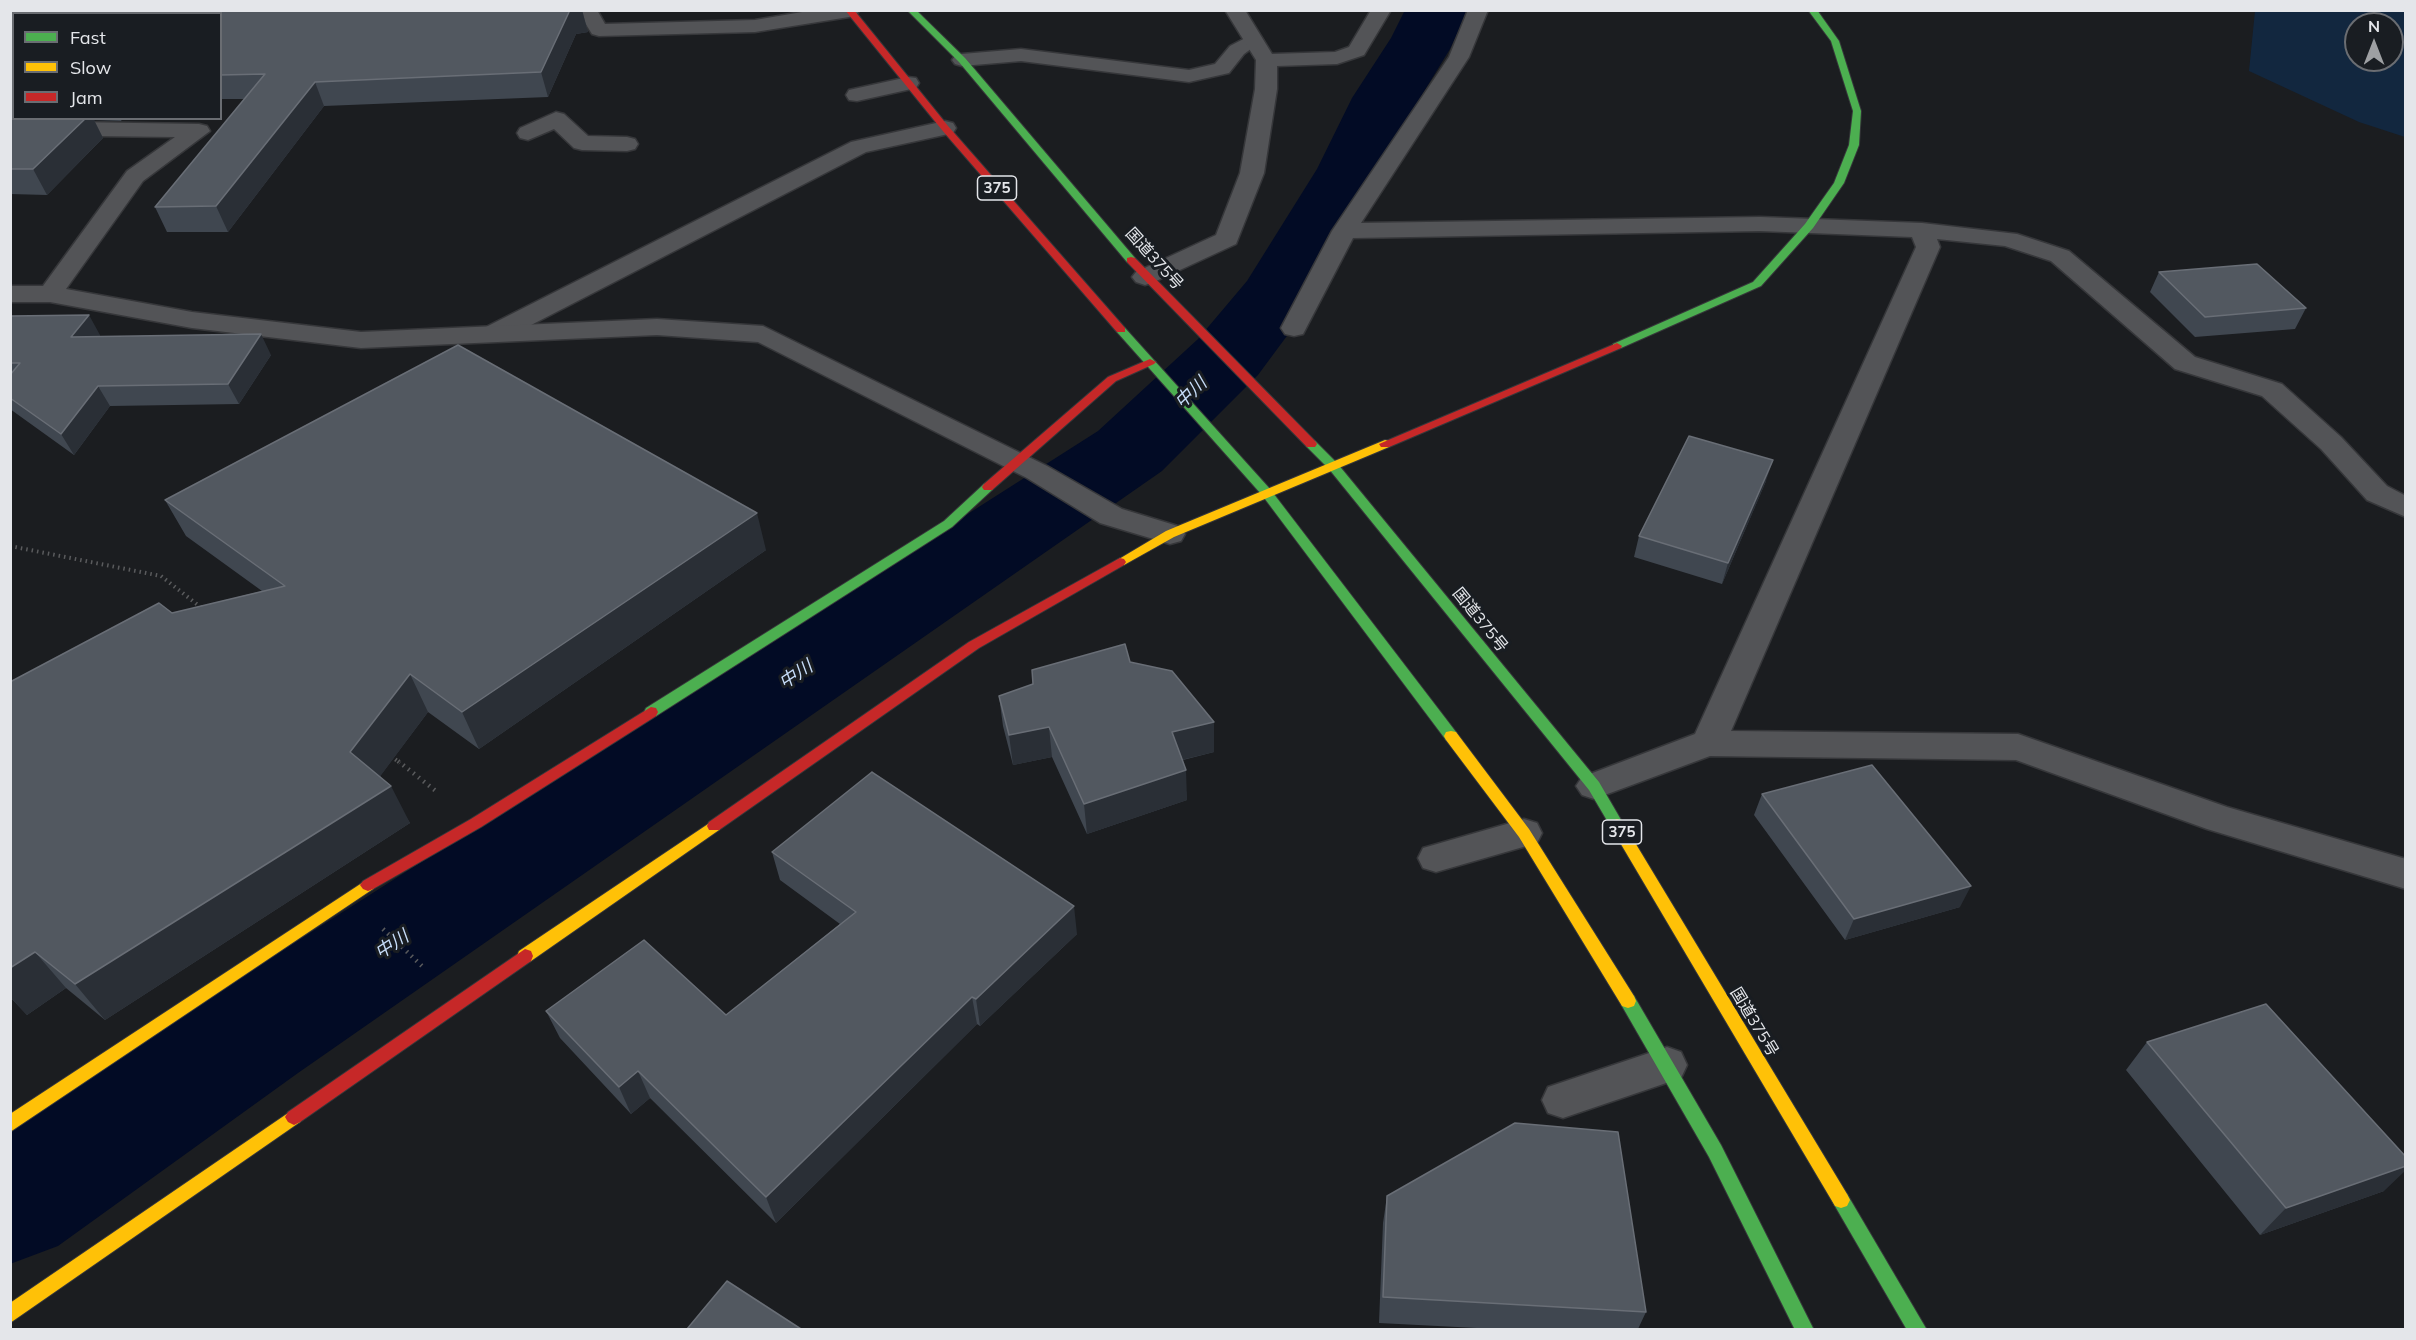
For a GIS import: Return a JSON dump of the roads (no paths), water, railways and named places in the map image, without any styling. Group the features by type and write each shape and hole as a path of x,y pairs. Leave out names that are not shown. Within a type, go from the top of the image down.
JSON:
{"main road":[{"name":"国道375号","path":"911,10 962,60 1145,277 1333,466 1594,786 1918,1329"},
{"path":"10,1314 974,645 1170,534 1627,342 1757,284 1809,226 1839,183 1854,145 1857,111 1835,42 1812,10"},
{"name":"375","path":"849,11 945,128 1208,430 1266,492 1524,833 1667,1065 1715,1150 1805,1329"},
{"path":"10,1124 349,896 476,823 948,524 1026,466 1112,379 1150,362"}],"street":[{"path":"587,10 599,30 755,26 849,11"},
{"path":"1145,277 1227,239 1252,173 1266,89 1266,60 1235,10"},
{"path":"1266,60 1337,58 1357,51 1381,10"},
{"path":"1294,328 1344,231 1459,57 1478,10"},
{"path":"962,60 1021,56 1189,76 1222,69 1237,50 1254,40"},
{"path":"857,95 908,83"},
{"path":"528,133 556,119 582,143 627,144"},
{"path":"10,128 199,131 135,176 50,294"},
{"path":"495,333 859,147 945,128"},
{"path":"1344,231 1713,225 1809,226 1922,230 2008,239 2060,256 2185,363 2272,390 2331,443 2377,493 2406,508"},
{"path":"1708,743 1928,247 1922,230"},
{"path":"10,294 50,294 192,320 361,340 657,327 763,334 1026,466 1112,516 1170,534"},
{"path":"1594,786 1708,743 2018,747 2220,819 2406,874"},
{"path":"1436,858 1524,833"},
{"path":"1563,1100 1667,1065"}],"waterway":[{"name":"中川","path":"10,1201 253,1035 1130,451 1228,357 1275,298 1303,257 1353,169 1386,98 1413,53 1418,49 1437,10"}]}
